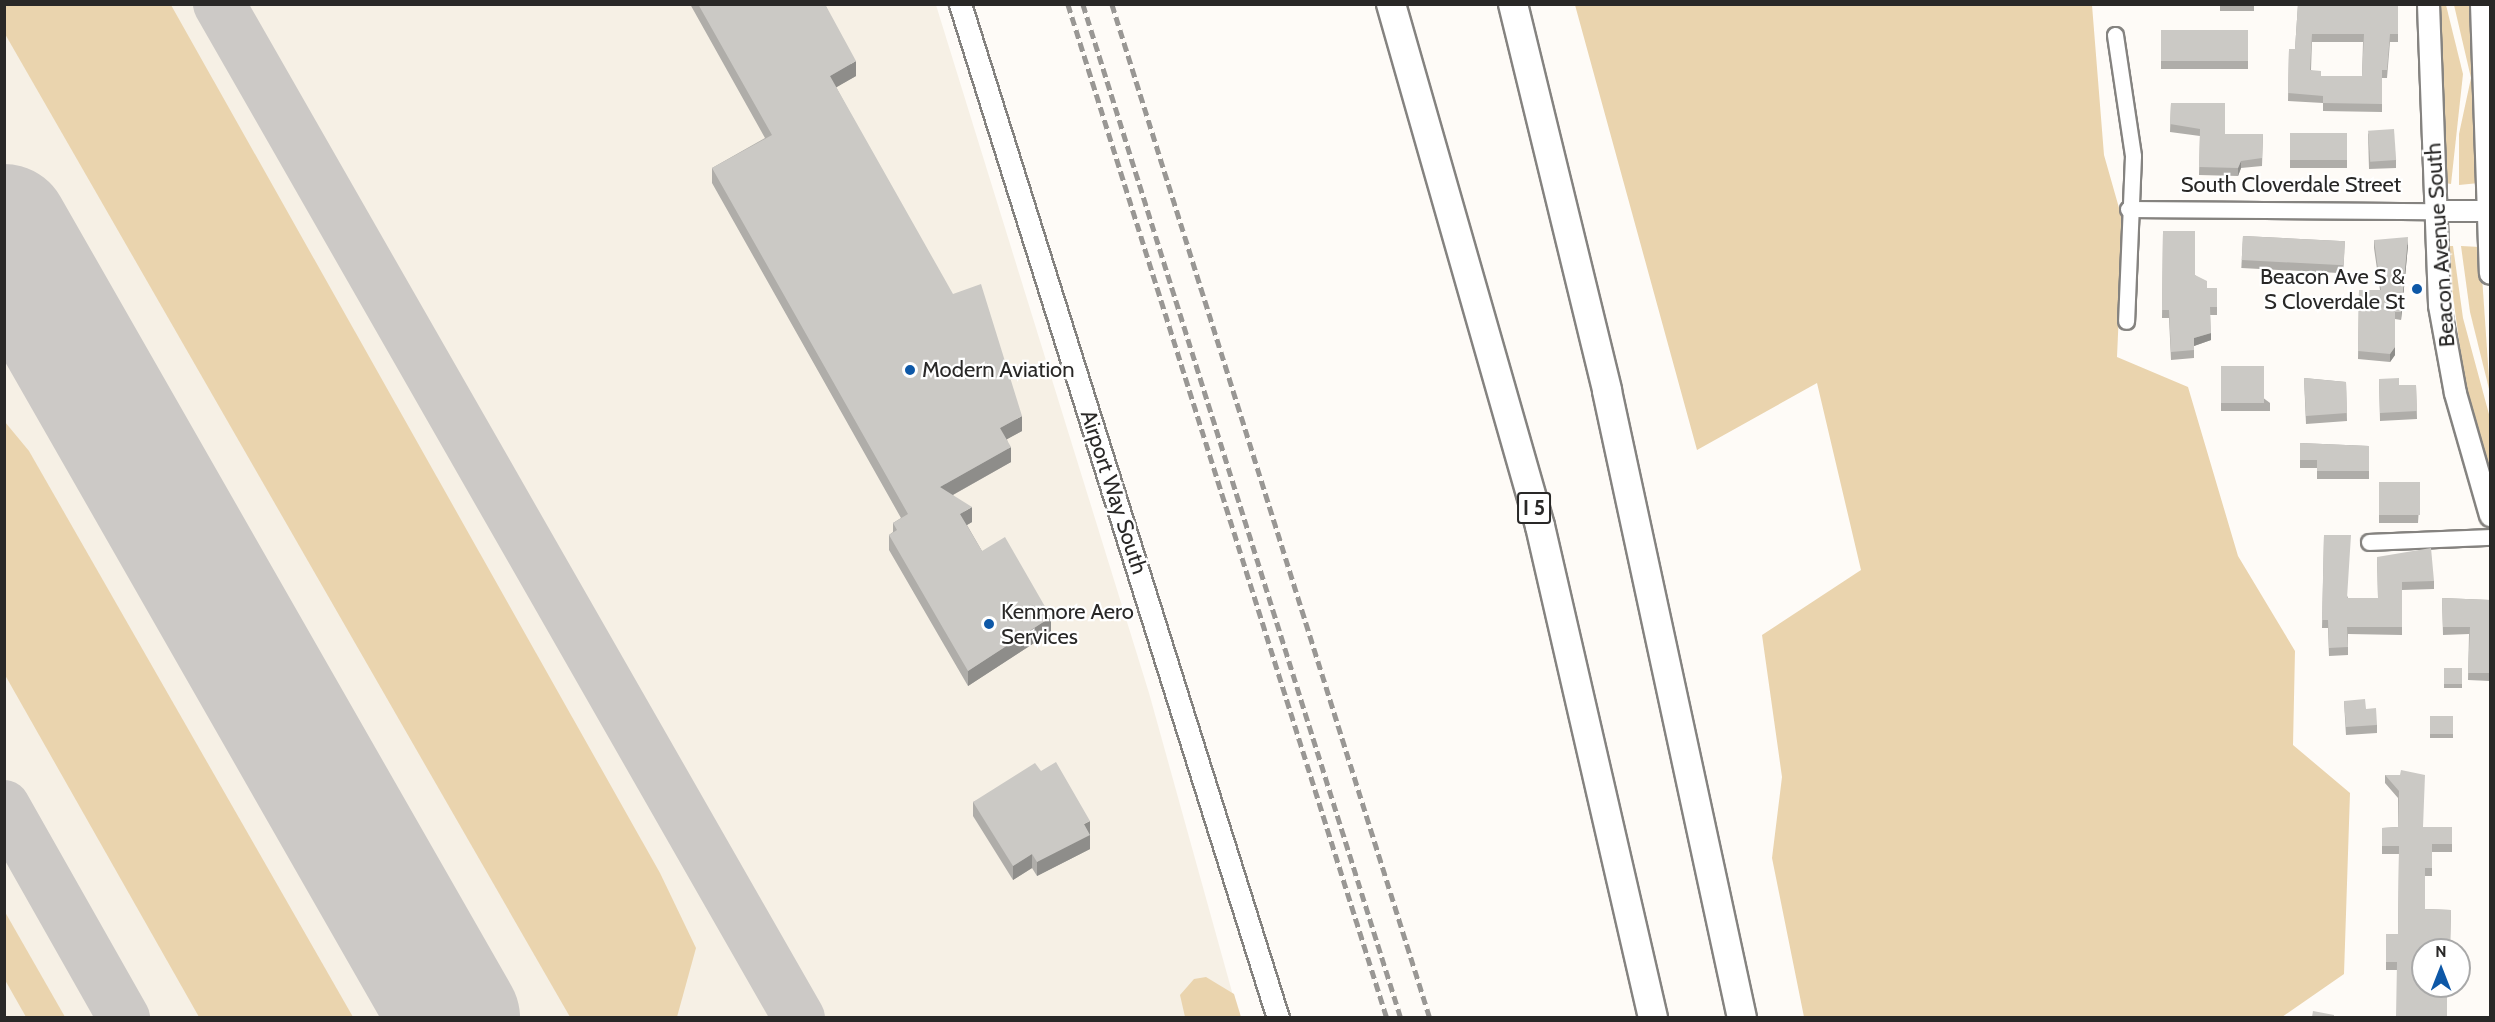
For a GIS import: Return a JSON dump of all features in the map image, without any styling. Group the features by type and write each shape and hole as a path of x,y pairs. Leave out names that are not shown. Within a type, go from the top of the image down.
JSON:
{"highway":[{"name":"I 5","path":"1391,4 1540,526 1653,1017"},
{"path":"1513,4 1607,391 1742,1017"}],"main road":[{"name":"Airport Way South","path":"960,4 1184,710 1252,946 1278,1017"},
{"name":"Beacon Avenue South","path":"2428,4 2434,211 2450,372 2490,515"},
{"path":"2481,4 2490,273"},
{"name":"Airport Way South","path":"1252,946 1264,1017"}],"street":[{"path":"2115,35 2133,156 2128,209 2126,321"},
{"name":"South Cloverdale Street","path":"2128,209 2489,211"},
{"path":"2369,542 2490,537"}],"shaded area":[{"path":"4,5 171,5 660,873 696,948 677,1017 570,1017 5,34"},
{"path":"5,5 936,5 1149,693 1239,1017 5,1018"},
{"path":"1575,5 2092,5 2104,155 2123,222 2117,357 2188,387 2238,556 2295,651 2293,745 2350,793 2344,974 2282,1017 1804,1017 1772,858 1782,777 1762,635 1861,570 1817,383 1697,450"},
{"path":"2440,5 2446,5 2463,74 2451,184 2445,183"},
{"path":"2454,5 2473,5 2479,183 2459,185 2459,134 2471,78"},
{"path":"2446,246 2453,246 2463,318 2490,418 2490,477 2467,398"},
{"path":"2461,246 2480,247 2490,393 2470,312"},
{"path":"5,422 29,451 353,1017 199,1017 5,675"},
{"path":"4,912 65,1017 26,1017 5,980"},
{"path":"1206,977 1234,994 1241,1017 1185,1017 1180,995 1194,979"}],"building":[{"name":"Modern Aviation","path":"698,4 825,4 856,61 830,76 953,294 981,284 1022,416 1000,428 1011,447 940,487 972,507 960,514 982,551 1005,537 1051,617 968,671 889,535 897,530 893,523 908,514 712,168 772,135"},
{"path":"2298,4 2398,4 2398,34 2390,34 2387,70 2382,70 2382,104 2323,103 2323,96 2288,93 2289,49 2295,49","holes":["2312,34 2364,34 2362,76 2321,76 2321,71 2310,70"]},
{"path":"2161,30 2248,30 2248,61 2161,61"},
{"path":"2171,103 2225,103 2225,134 2263,134 2262,158 2241,161 2238,168 2199,167 2200,129 2170,124"},
{"path":"2394,129 2396,160 2370,162 2368,131"},
{"path":"2290,133 2347,133 2347,160 2290,160"},
{"path":"2163,231 2195,231 2195,275 2207,281 2207,288 2217,288 2217,307 2210,307 2211,333 2194,338 2194,350 2171,352 2169,310 2162,310"},
{"path":"2243,236 2345,241 2344,265 2242,260"},
{"path":"2408,237 2401,312 2395,312 2395,347 2390,354 2358,351 2359,290 2381,290 2374,240"},
{"path":"2221,366 2264,366 2264,403 2221,403"},
{"path":"2304,378 2346,382 2347,413 2306,416"},
{"path":"2399,378 2399,385 2416,385 2417,411 2380,413 2379,379"},
{"path":"2300,443 2369,446 2369,471 2317,471 2317,460 2300,460"},
{"path":"2379,482 2420,482 2420,515 2379,515"},
{"path":"2324,535 2351,535 2347,598 2378,598 2377,557 2431,548 2434,581 2402,582 2402,627 2347,627 2348,647 2329,648 2328,620 2322,620"},
{"path":"2442,598 2490,600 2490,673 2468,673 2470,627 2443,627"},
{"path":"2444,668 2462,668 2462,684 2444,684"},
{"path":"2365,699 2366,709 2376,708 2377,725 2346,727 2344,701"},
{"path":"2430,716 2453,716 2453,734 2430,734"},
{"path":"1056,762 1090,821 1084,824 1090,835 1037,862 1032,854 1013,866 973,802 1035,763 1041,771"},
{"path":"2401,770 2425,775 2423,827 2452,827 2452,844 2432,844 2432,868 2425,868 2425,909 2451,910 2450,938 2411,938 2411,998 2447,998 2447,1017 2396,1017 2397,962 2386,962 2386,934 2398,934 2399,846 2382,846 2382,828 2398,827 2399,791 2385,775 2400,775"},
{"path":"2313,1011 2334,1015 2334,1017 2312,1017"}],"taxiway":[{"path":"219,4 799,1018"},
{"path":"4,806 124,1018"}],"runway":[{"path":"4,229 455,1018"}],"railway":[{"path":"1068,4 1387,1018"},
{"path":"1083,4 1401,1018"},
{"path":"1112,4 1430,1018"}],"place":[{"name":"Beacon Ave S & S Cloverdale St","path":"2417,289"},
{"name":"Modern Aviation","path":"910,370"},
{"name":"Kenmore Aero Services","path":"989,624"}]}
